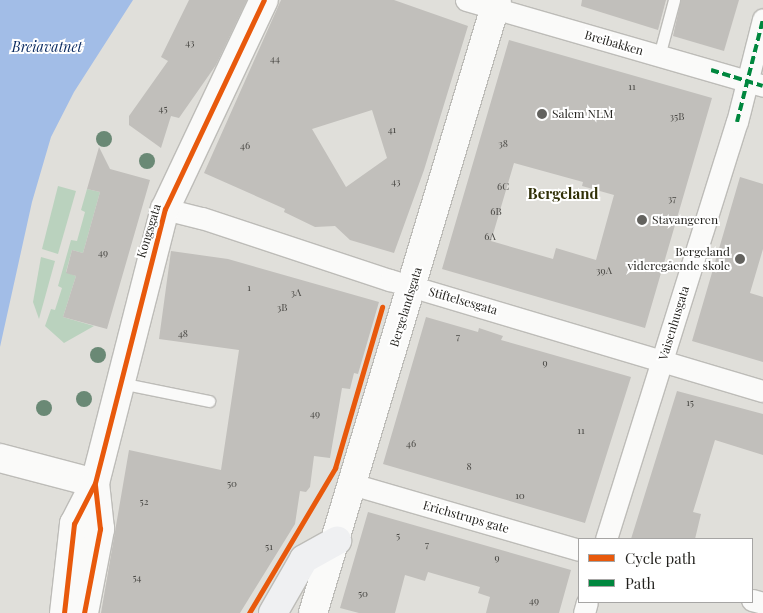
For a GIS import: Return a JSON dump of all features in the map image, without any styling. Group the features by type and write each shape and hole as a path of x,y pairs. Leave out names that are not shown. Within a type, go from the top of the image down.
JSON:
{"main road":[{"path":"273,613 304,559 337,541"}],"street":[{"name":"Kongsgata","path":"64,613 74,524 95,483 164,209 264,0"},
{"name":"Breibakken","path":"466,0 496,5 755,84"},
{"name":"Bergelandsgata","path":"313,613 337,541 352,484 496,5"},
{"name":"Vaisenhusgata","path":"606,538 663,360 755,84 763,19"},
{"name":"Stiftelsesgata","path":"164,209 303,249 413,286 763,391"},
{"path":"0,458 95,483"},
{"name":"Kongsgata","path":"84,613 100,529 95,483"},
{"name":"Erichstrups gate","path":"352,484 578,550"}],"lane":[{"path":"659,56 674,0"},
{"path":"120,383 209,401"}],"green space":[{"path":"58,186 76,191 58,254 42,249"},
{"path":"87,189 100,192 83,253 72,250 66,272 76,276 63,317 94,326 64,343 45,326 51,309 55,310 62,288 58,286 71,240 77,241 85,212 81,210"},
{"path":"41,257 55,261 39,319 33,302"}],"water":[{"name":"Breiavatnet","path":"0,0 133,0 74,92 51,137 32,202 0,347"}],"building":[{"path":"189,0 247,0 216,65 179,118 171,116 161,148 129,125 129,116 168,61 161,57"},
{"path":"281,0 394,0 468,26 424,170 394,253 350,240 335,226 315,227 284,212 285,209 204,173","holes":["372,110 387,158 346,187 312,129"]},
{"path":"582,0 666,0 658,30 581,6"},
{"path":"681,0 739,0 724,51 673,36"},
{"path":"509,40 712,98 645,328 442,269","holes":["514,163 583,182 582,186 614,195 596,260 556,248 553,259 491,241"]},
{"path":"99,147 110,169 150,180 107,329 63,317 76,276 66,273 72,250 83,253 100,192 87,189"},
{"name":"Bergeland videregående skole","path":"740,177 763,184 763,249 750,293 763,297 763,362 692,341"},
{"path":"171,251 228,259 379,302 358,374 354,373 350,389 342,388 330,458 314,456 310,487 306,492 300,491 295,524 240,613 101,613 129,450 221,470 239,350 159,339"},
{"path":"426,317 478,332 479,328 503,336 501,340 631,377 585,523 383,464"},
{"path":"677,391 763,414 763,455 715,440 693,512 701,514 695,538 631,538"},
{"path":"368,512 571,570 559,613 486,613 490,597 478,593 480,587 428,572 425,581 405,575 395,613 359,613 340,608"}],"marked path":[{"path":"737,122 763,19"},
{"path":"711,70 763,86"}],"cycle path":[{"path":"64,613 74,524 95,483 165,209 264,0"},
{"path":"249,613 335,468 382,307"},
{"path":"84,613 100,529 95,485"}],"place":[{"name":"Salem NLM","path":"542,114"},
{"name":"Stavangeren","path":"642,220"},
{"name":"Bergeland videregående skole","path":"740,259"}],"district":[{"name":"Bergeland","path":"563,194"}]}
